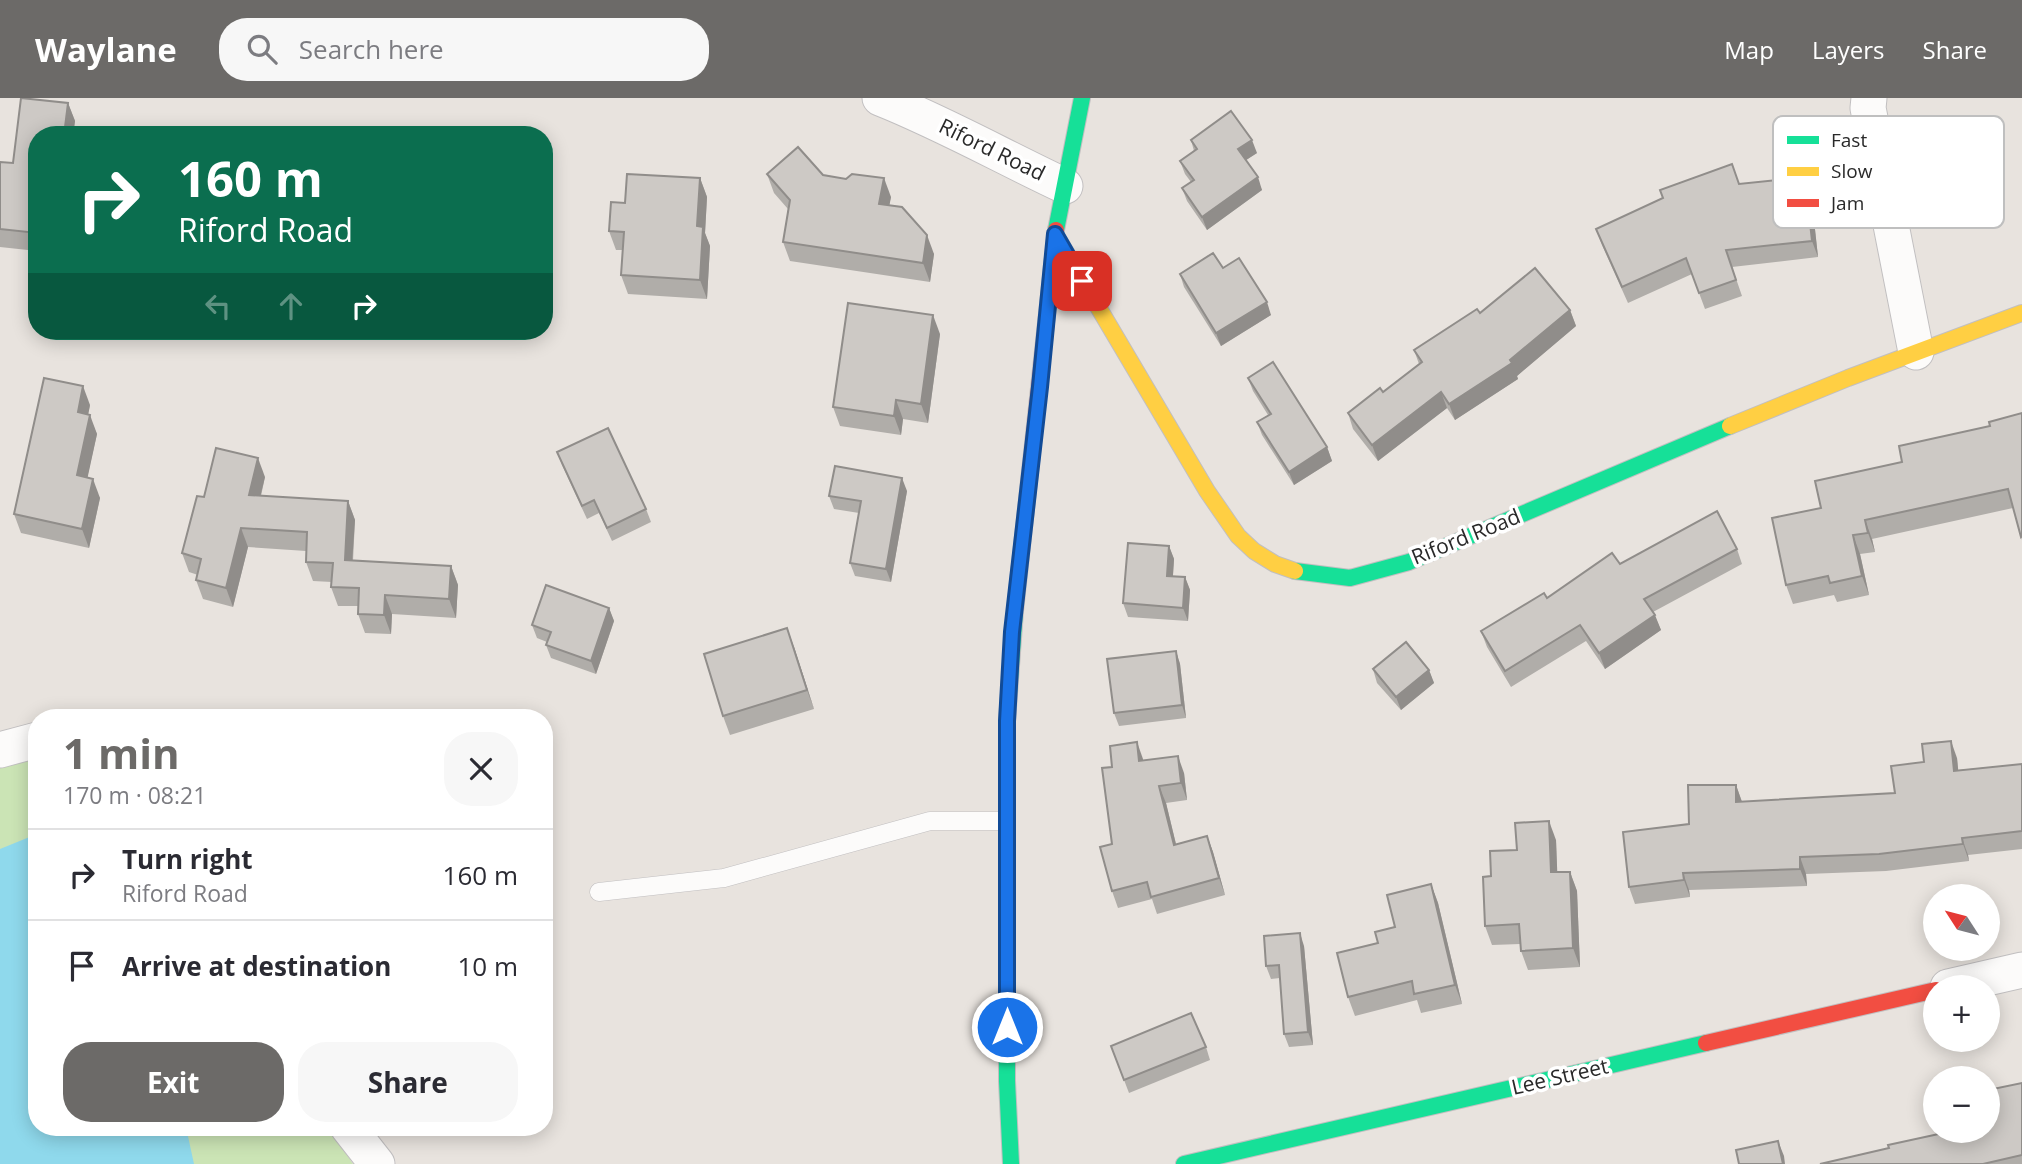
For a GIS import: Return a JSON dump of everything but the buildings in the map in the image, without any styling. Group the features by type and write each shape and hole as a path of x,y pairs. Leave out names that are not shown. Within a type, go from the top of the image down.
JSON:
{"street":[{"name":"Riford Road","path":"880,98 922,115 1065,186"},
{"path":"1011,1164 1007,1081 1006,821 1007,721 1012,632 1055,234 1082,98"},
{"path":"1869,98 1870,116"},
{"path":"1892,228 1916,352"},
{"name":"Riford Road","path":"1055,234 1207,491 1238,536 1254,551 1275,564 1299,572 1350,578 1409,562 1847,377 2022,313"},
{"path":"0,750 28,742"},
{"path":"2000,975 2022,970"},
{"name":"Lee Street","path":"1184,1164 1923,993"},
{"path":"355,1136 377,1164"}],"lane":[{"path":"600,892 724,878 930,821 1006,821"}],"green space":[{"path":"28,759 28,1136 335,1136 353,1164 0,1164 0,765"}],"water":[{"path":"28,838 28,1136 188,1136 194,1164 0,1164 0,849"}],"traffic: fast":[{"path":"1056,230 1082,98"},
{"path":"1295,571 1350,578 1409,562 1730,426"},
{"path":"1011,1164 1007,1081 1007,721 1015,611"},
{"path":"1184,1164 1706,1043"}],"traffic: slow":[{"path":"1055,234 1207,491 1238,536 1254,551 1275,564 1295,571"},
{"path":"1730,426 1848,378 2022,313"}],"traffic: jam":[{"path":"1015,611 1056,230"},
{"path":"1706,1043 1923,993"}],"route":[{"path":"1007,1027 1007,721 1012,632 1055,234 1082,281"}]}
